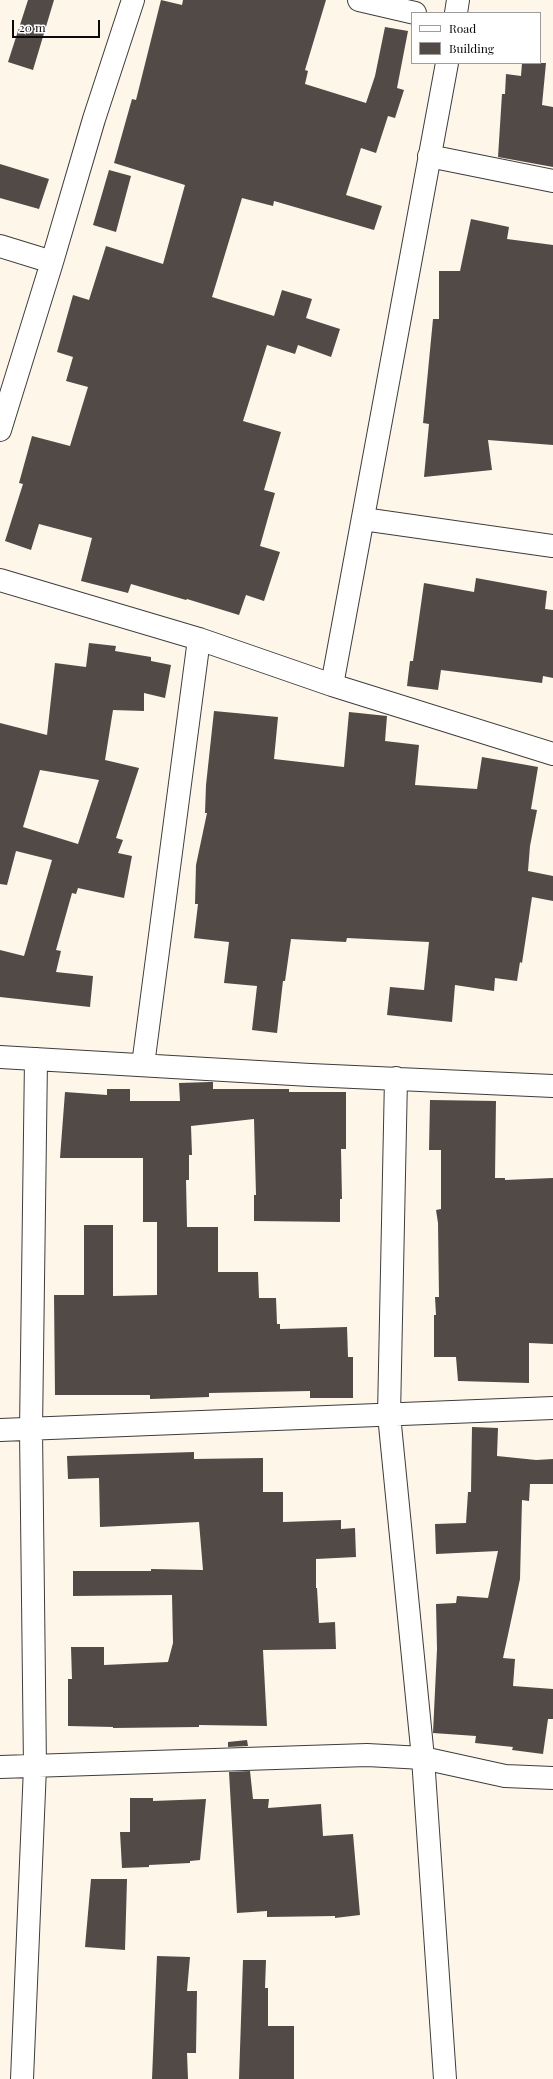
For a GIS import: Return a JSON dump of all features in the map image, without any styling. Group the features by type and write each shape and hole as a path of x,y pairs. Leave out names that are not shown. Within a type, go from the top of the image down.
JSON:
{"street":[{"path":"0,430 94,119 134,0"},
{"path":"359,0 411,12"},
{"path":"456,12 458,0"},
{"path":"332,685 447,64"},
{"path":"429,156 553,181"},
{"path":"0,246 52,262"},
{"path":"363,519 553,546"},
{"path":"0,580 199,639 332,685 553,754"},
{"path":"143,1065 199,639"},
{"path":"0,1057 553,1086"},
{"path":"22,2079 35,1767 32,1430 36,1059"},
{"path":"396,1078 389,1415 423,1758 445,2079"},
{"path":"0,1430 32,1430 553,1408"},
{"path":"0,1767 367,1755 423,1758 505,1776 553,1778"}],"building":[{"path":"28,0 54,0 33,70 8,62"},
{"path":"161,0 182,5 183,0 326,0 305,70 308,71 305,84 366,103 375,76 385,27 408,31 397,88 404,90 395,118 388,116 376,153 361,148 346,195 382,206 374,230 274,201 273,206 242,198 212,297 274,316 282,290 312,299 306,318 340,329 331,357 298,345 295,354 267,345 243,421 281,432 264,490 275,493 260,546 280,552 264,601 246,595 239,615 131,584 128,593 81,581 92,538 39,524 31,550 5,541 23,484 19,483 32,436 70,446 88,387 66,381 73,357 57,352 73,295 89,300 106,246 163,264 185,185 114,163 132,99 136,100"},
{"path":"546,63 542,105 553,107 553,167 498,157 502,94 505,94 506,74 521,76 522,64"},
{"path":"0,164 49,179 39,209 0,198"},
{"path":"109,170 131,176 116,232 93,225"},
{"path":"471,219 509,227 507,239 553,245 553,445 488,440 492,470 424,477 429,424 423,423 433,319 439,319 439,271 460,271"},
{"path":"476,578 547,591 545,609 553,610 553,678 543,676 542,683 441,670 438,690 407,686 410,661 413,661 424,583 474,592"},
{"path":"89,643 116,646 115,651 151,657 151,661 171,665 165,698 144,693 144,711 113,710 105,760 139,768 116,838 123,840 118,853 132,856 124,898 78,888 76,894 72,893 56,950 61,951 56,972 93,976 90,1007 0,997 0,950 24,956 52,860 16,851 7,885 0,884 0,723 47,735 55,663 86,667","holes":["40,770 99,780 78,844 23,827"]},
{"path":"214,711 278,717 274,759 344,767 349,712 387,716 385,741 419,745 415,785 477,789 482,757 538,767 531,809 537,810 530,846 528,871 553,876 553,901 532,897 522,963 520,962 517,981 495,978 494,991 455,985 452,1022 387,1015 390,987 424,990 429,942 347,938 346,942 291,939 285,981 283,981 277,1033 252,1030 257,986 224,983 229,942 194,938 198,904 195,904 196,865 207,813 205,813 206,785"},
{"path":"213,1082 213,1089 289,1089 289,1092 346,1092 346,1149 341,1149 342,1199 340,1199 340,1222 254,1221 254,1195 256,1195 254,1119 191,1126 192,1155 189,1155 189,1180 186,1180 187,1227 218,1227 218,1272 258,1272 259,1298 276,1298 277,1324 280,1324 280,1329 347,1327 348,1357 353,1357 353,1398 310,1398 310,1391 209,1393 209,1397 150,1399 150,1395 55,1395 54,1295 84,1295 84,1225 113,1225 113,1296 157,1295 157,1222 143,1222 143,1158 60,1158 65,1092 107,1095 107,1089 130,1089 130,1101 180,1101 179,1083"},
{"path":"430,1100 496,1101 495,1178 505,1178 505,1180 553,1178 553,1344 529,1343 529,1383 458,1381 456,1357 434,1357 434,1315 436,1315 435,1297 439,1297 438,1223 436,1210 441,1209 441,1150 429,1150"},
{"path":"472,1427 498,1428 497,1456 536,1460 553,1459 553,1484 530,1484 529,1501 522,1500 520,1579 503,1658 515,1659 513,1686 553,1689 553,1719 548,1719 543,1754 512,1750 513,1747 475,1743 476,1736 433,1733 437,1649 436,1604 456,1603 457,1596 488,1598 498,1551 436,1554 435,1524 466,1523 468,1492 471,1492"},
{"path":"194,1452 194,1459 263,1458 263,1492 283,1492 283,1522 341,1520 341,1529 355,1528 356,1557 316,1559 316,1588 319,1623 335,1622 336,1649 263,1650 267,1726 199,1725 199,1727 113,1728 68,1726 68,1679 72,1679 71,1647 104,1647 104,1665 168,1662 173,1643 172,1595 73,1596 73,1571 151,1571 151,1569 203,1570 199,1522 100,1527 99,1478 68,1479 67,1456"},
{"path":"247,1740 248,1746 228,1747 228,1742"},
{"path":"250,1771 253,1799 269,1799 268,1808 321,1804 323,1836 353,1834 360,1915 335,1918 335,1916 267,1917 267,1911 237,1913 229,1772"},
{"path":"130,1798 153,1798 153,1801 206,1799 200,1860 190,1861 190,1863 122,1868 120,1832 130,1832"},
{"path":"91,1879 127,1879 125,1950 85,1947"},
{"path":"157,1956 190,1957 187,1991 197,1991 196,2053 187,2053 188,2079 152,2079"},
{"path":"243,1960 266,1960 265,1988 268,1988 268,2026 294,2026 294,2079 239,2079"}]}
